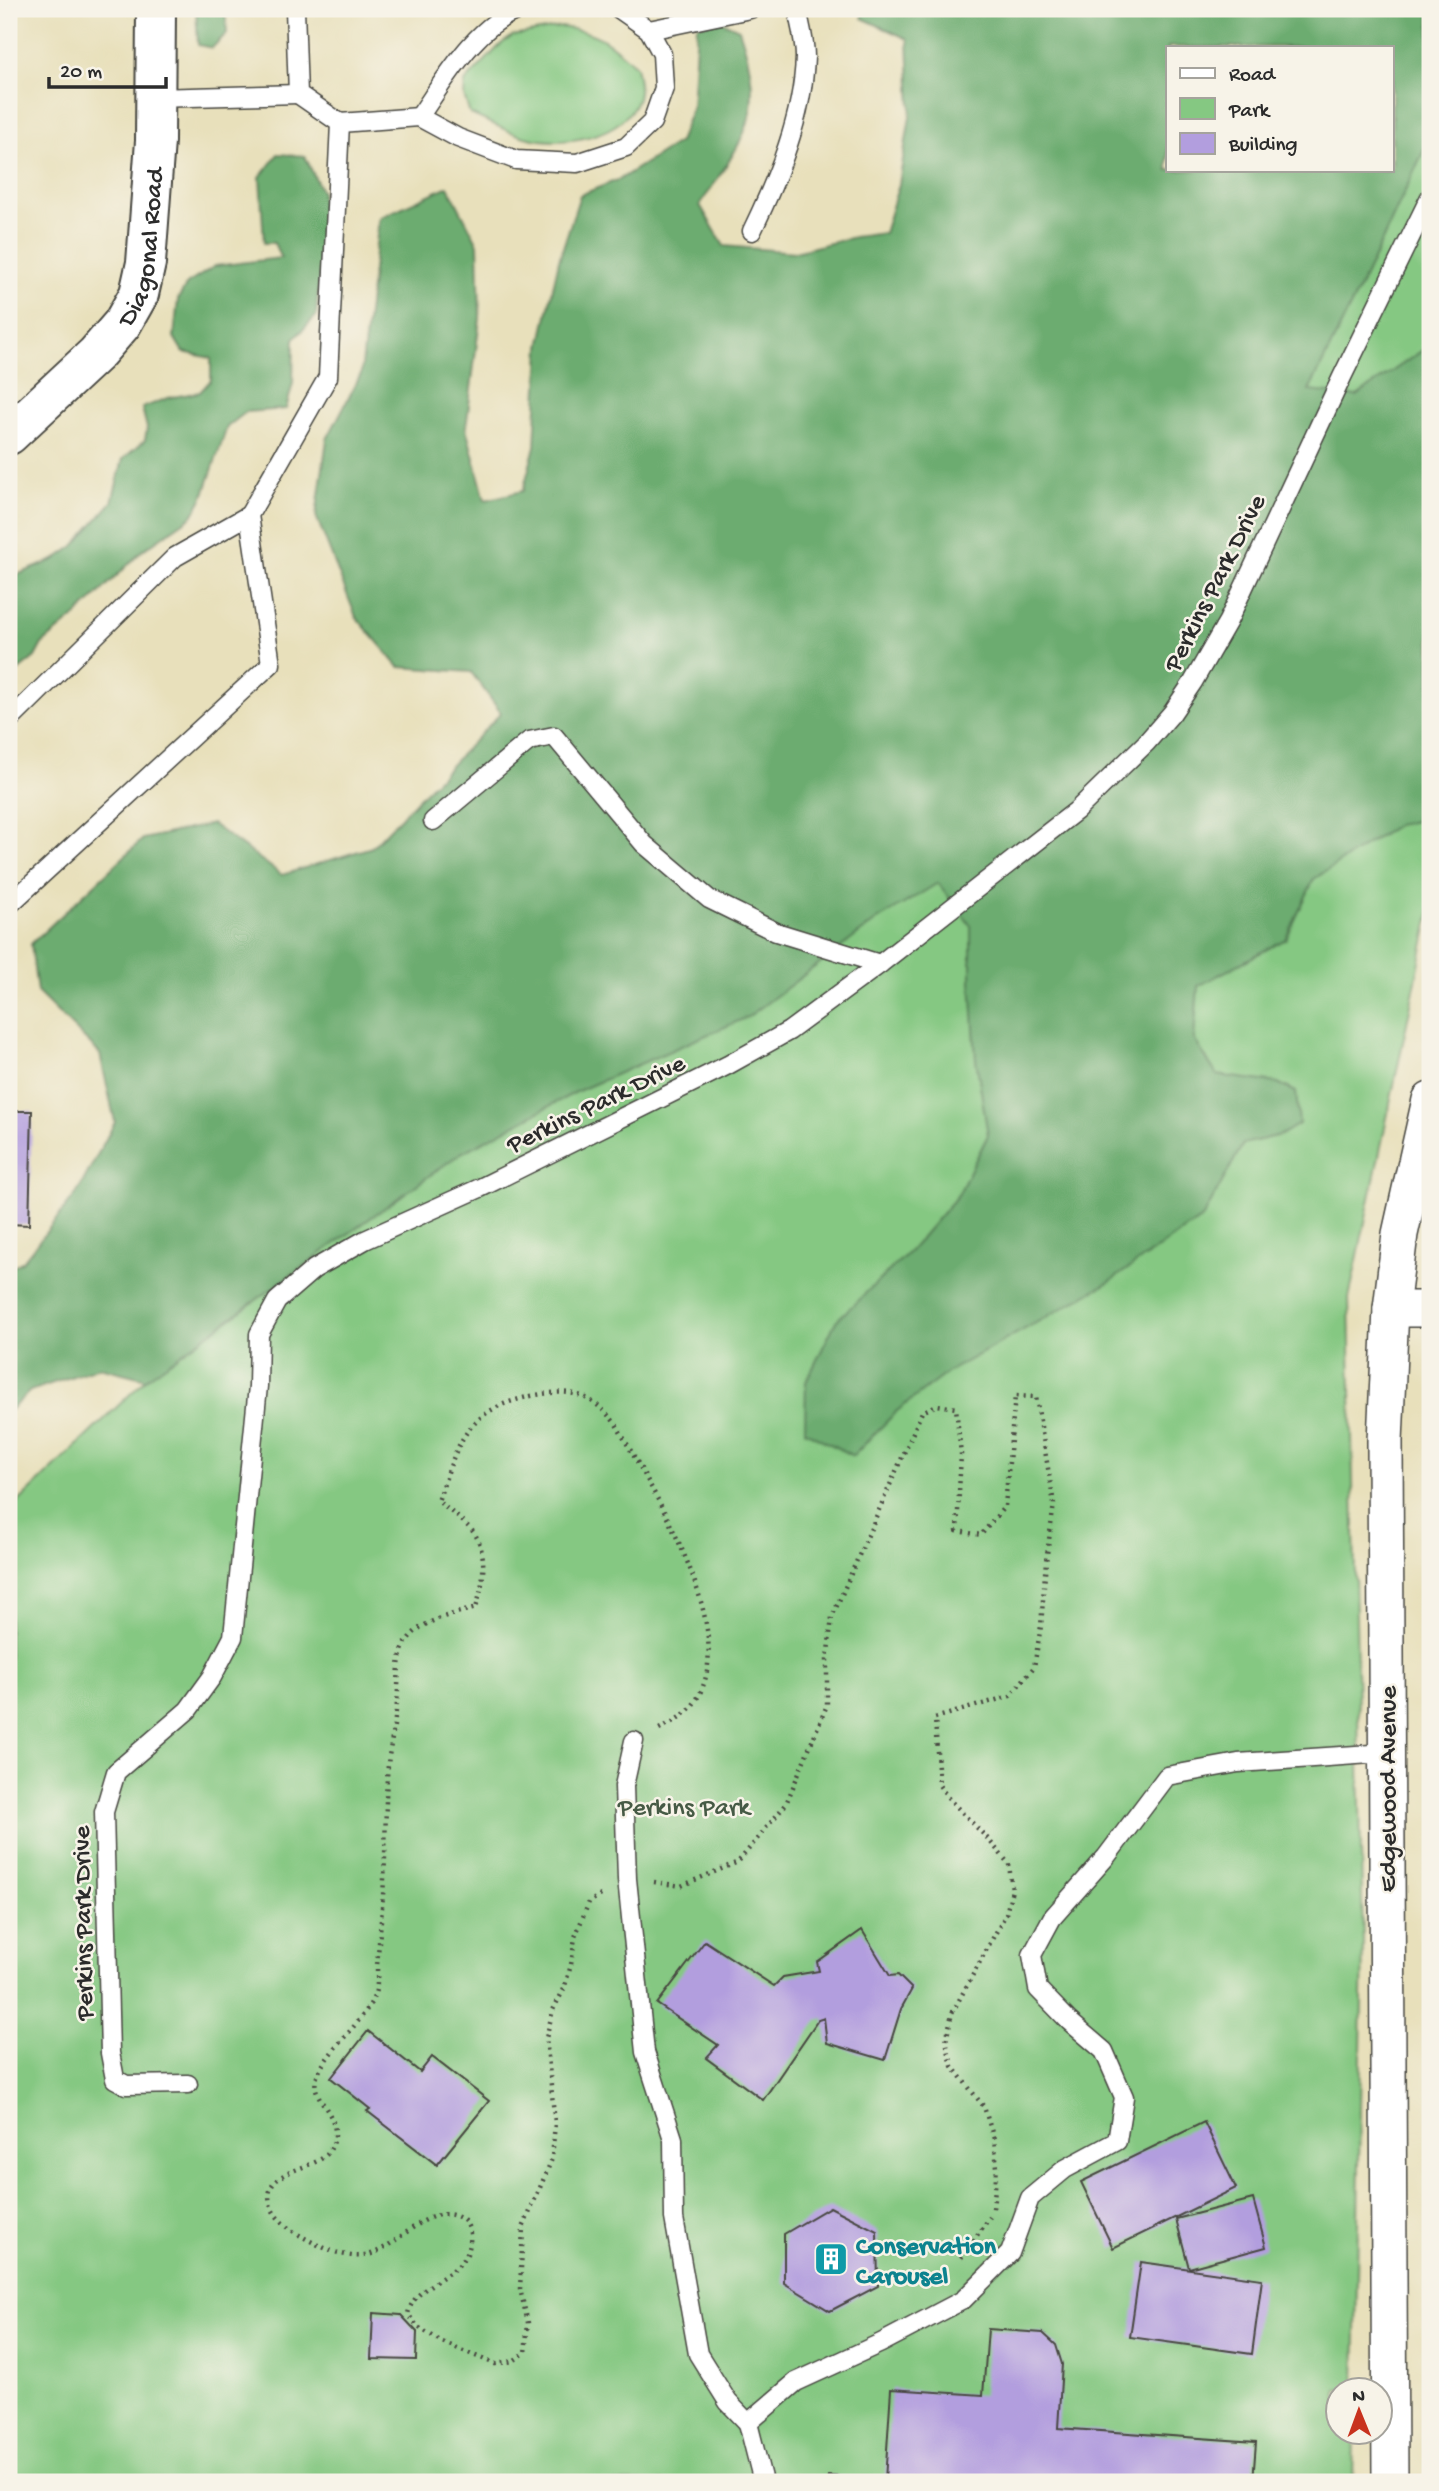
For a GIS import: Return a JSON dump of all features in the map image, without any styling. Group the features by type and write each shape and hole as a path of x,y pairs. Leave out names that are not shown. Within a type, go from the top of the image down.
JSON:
{"street":[{"name":"Diagonal Road","path":"9,435 96,354 122,324 139,294 147,249 155,141 156,9"},
{"name":"Edgewood Avenue","path":"1390,2482 1385,1441 1391,1309 1400,1234 1430,1100"},
{"path":"1391,1309 1430,1309"}],"lane":[{"path":"295,9 298,94"},
{"path":"419,117 463,52 509,13 521,9"},
{"path":"154,98 298,94 340,123 419,117 458,138 516,160 577,163 626,147 652,122 664,88 662,54 649,30 619,9"},
{"path":"649,30 750,9"},
{"path":"752,231 772,188 802,95 805,54 797,9"},
{"path":"9,721 175,557 249,515 328,377 340,123"},
{"name":"Perkins Park Drive","path":"188,2084 126,2085 115,2079 110,2053 104,1812 116,1772 188,1710 212,1677 233,1637 258,1386 259,1334 277,1301 314,1269 365,1240 480,1188 728,1065 789,1031 880,964 1076,811 1146,743 1172,713 1193,682 1228,621 1430,197"},
{"path":"9,905 271,664 249,515"},
{"path":"433,821 529,741 554,736 644,844 709,899 776,932 880,964"},
{"path":"635,1741 624,1786 627,1879 645,2052 673,2139 674,2218 698,2354 728,2402 748,2423 763,2482"},
{"path":"748,2423 796,2382 881,2343 962,2300 1010,2253 1030,2198 1065,2169 1117,2141 1124,2097 1104,2050 1069,2021 1038,1989 1032,1955 1052,1918 1106,1857 1167,1776 1238,1763 1386,1753"}],"path":[{"path":"635,1741 671,1723 692,1707 703,1688 709,1665 709,1636 702,1600 679,1544 616,1424 604,1409 573,1393 552,1391 506,1401 487,1411 469,1429 453,1459 438,1501 476,1535 483,1562 482,1587 476,1608 441,1617 420,1626 402,1650 389,1758 384,1879 375,1993 323,2065 315,2081 316,2094 330,2112 334,2123 332,2140 328,2152 319,2161 283,2175 272,2187 270,2204 279,2219 321,2247 344,2254 364,2256 376,2252 438,2214 453,2214 465,2220 470,2229 469,2253 461,2263 419,2293 410,2303 408,2314 418,2327 442,2343 495,2364 513,2361 525,2353 528,2323 520,2289 523,2228 552,2159 555,2123 546,2038 553,2010 564,1989 571,1965 575,1937 589,1902 627,1879 681,1886 738,1862 786,1804 827,1704 827,1660 832,1617 922,1412 937,1405 956,1408 961,1454 957,1531 981,1535 1005,1506 1015,1396 1035,1397 1054,1504 1034,1667 1010,1696 935,1718 939,1785 1009,1864 1012,1890 1006,1914 952,2013 946,2041 953,2066 984,2107 994,2139 997,2167 992,2214 957,2265 944,2310"}],"green space":[{"path":"196,9 225,9 227,33 212,48 198,45"},
{"path":"862,9 1430,9 1430,137 1309,391 1357,396 1430,345 1430,818 1397,825 1314,879 1286,939 1198,986 1194,1039 1217,1075 1278,1083 1296,1092 1299,1124 1281,1135 1243,1144 1203,1217 1109,1282 948,1372 897,1411 853,1456 805,1431 806,1382 836,1321 910,1251 958,1195 988,1135 976,1060 971,926 938,883 876,921 748,1017 578,1091 461,1153 146,1379 99,1367 30,1391 9,1411 9,1269 23,1261 77,1193 115,1122 100,1054 37,992 31,944 143,839 212,824 282,875 372,847 501,713 471,672 399,667 356,617 316,516 327,439 361,374 379,218 448,186 478,244 480,318 466,428 485,500 523,491 535,446 540,347 559,260 580,195 620,179 679,142 692,107 697,26 719,20 739,29 752,82 751,109 743,135 700,205 724,246 795,252 854,237 884,233 899,184 911,110 908,39 862,18"},
{"name":"Perkins Park","path":"1430,9 1430,914 1349,1298 1363,1942 1355,2376 1324,2376 1324,2446 1354,2446 1353,2482 9,2482 9,1511 1197,366 1390,172 1394,172 1394,46"},
{"path":"561,27 602,39 636,66 638,98 630,112 619,123 589,137 556,141 525,137 470,114 464,96 465,82 501,44 513,36"},
{"path":"278,154 305,156 321,191 323,232 316,316 294,339 293,383 286,409 246,412 227,427 203,497 192,516 143,550 76,616 42,644 35,657 15,673 9,674 9,578 54,560 74,546 112,502 123,459 145,440 147,428 142,408 168,398 200,392 211,380 211,358 183,352 174,337 178,299 187,284 215,266 281,258 274,243 264,243 260,177"}],"building":[{"path":"9,1111 32,1111 29,1225 9,1224"},
{"path":"862,1930 890,1976 898,1975 912,1989 901,2009 885,2060 827,2043 824,2018 818,2020 763,2100 706,2058 718,2045 657,2004 705,1941 774,1986 783,1977 819,1971 817,1962"},
{"path":"368,2031 420,2072 432,2057 489,2101 437,2165 367,2111 370,2109 331,2078"},
{"path":"1204,2122 1236,2188 1113,2248 1081,2182"},
{"path":"1253,2199 1266,2247 1189,2268 1176,2219"},
{"name":"Conservation Carousel","path":"830,2207 877,2231 878,2286 830,2311 784,2283 784,2234"},
{"path":"1141,2262 1262,2279 1252,2354 1130,2337"},
{"path":"373,2313 401,2315 417,2332 416,2360 371,2359"},
{"path":"988,2329 1043,2333 1056,2345 1062,2364 1058,2428 1256,2442 1253,2482 827,2482 828,2476 885,2480 891,2389 983,2395"}],"place":[{"name":"Conservation Carousel","path":"831,2259"}]}
